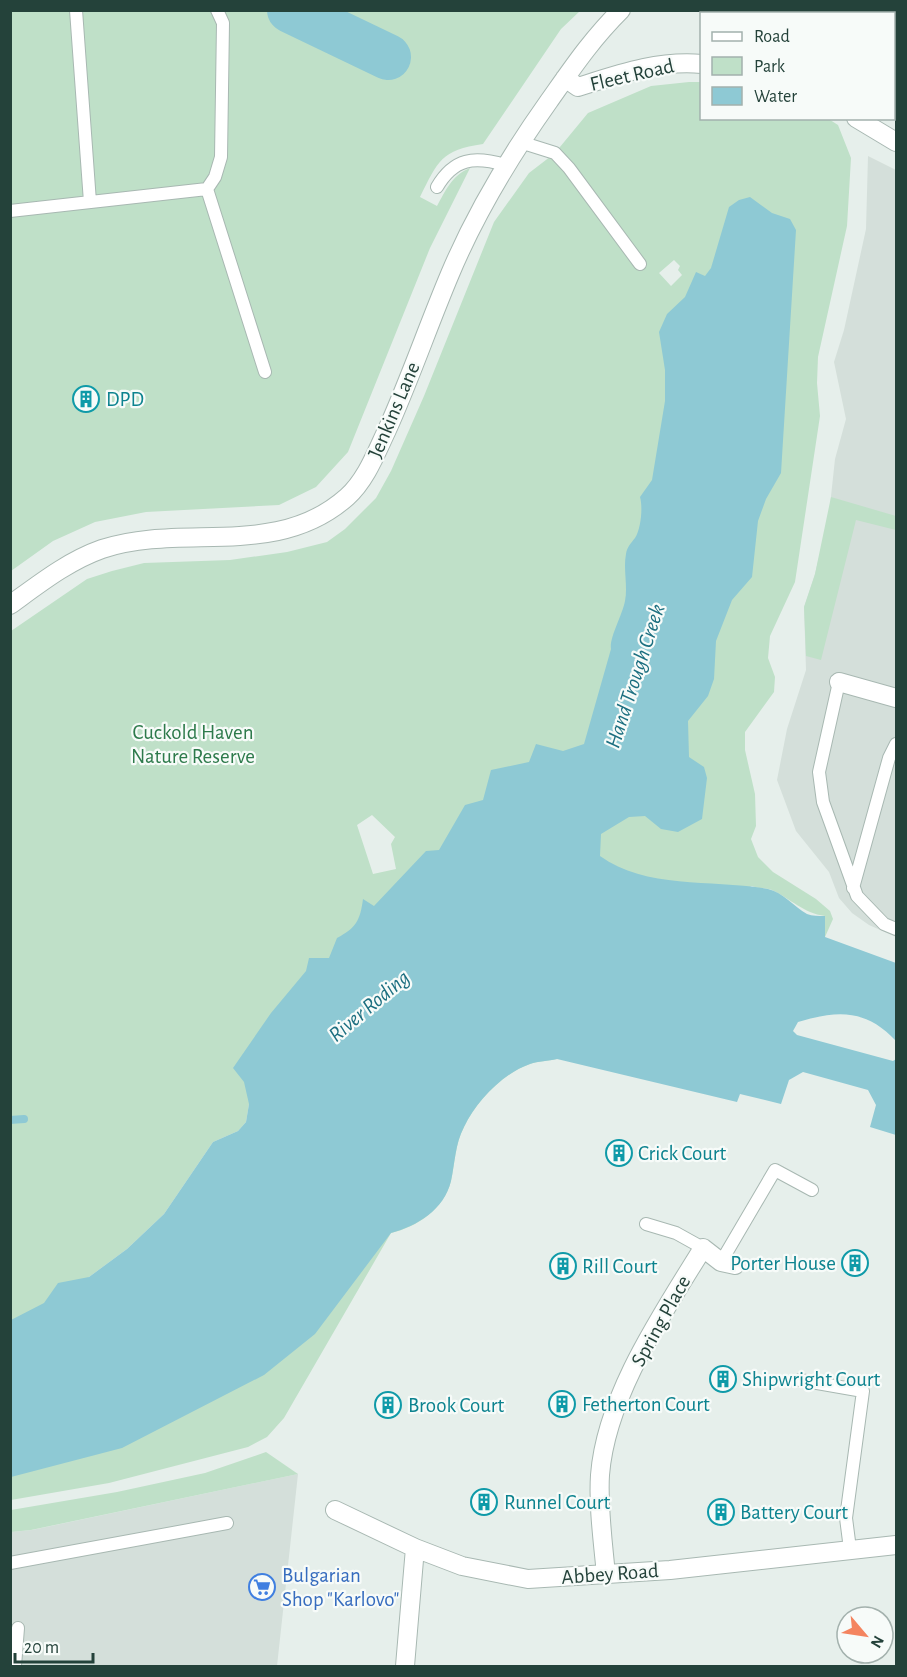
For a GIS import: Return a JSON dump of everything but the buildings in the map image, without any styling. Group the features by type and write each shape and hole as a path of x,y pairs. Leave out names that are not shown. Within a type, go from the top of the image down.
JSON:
{"street":[{"name":"Jenkins Lane","path":"10,604 67,565 102,549 137,541 246,536 287,530 322,517 349,495 371,464 472,222 505,165 584,48 621,10"},
{"name":"Fleet Road","path":"565,78 578,87 632,70 662,64 700,64"},
{"path":"859,120 897,142"},
{"path":"839,682 897,698"},
{"path":"703,1248 728,1263"},
{"name":"Spring Place","path":"606,1575 600,1474 608,1436 625,1388 658,1320 703,1248"},
{"name":"Abbey Road","path":"335,1510 415,1548 462,1566 528,1579 670,1570 897,1545"},
{"path":"405,1666 415,1548"}],"lane":[{"path":"76,10 90,202"},
{"path":"10,211 207,189 215,177 221,157 223,23 217,10"},
{"path":"520,142 555,153 569,168 640,264"},
{"path":"437,187 450,168 462,162 494,162 505,165"},
{"path":"207,189 265,372"},
{"path":"839,682 819,772 823,802 853,888 865,907 884,924 897,929"},
{"path":"853,888 889,758 897,744"},
{"path":"728,1263 775,1170 812,1190"},
{"path":"646,1224 676,1233 703,1248"},
{"path":"800,1380 863,1390 846,1518 850,1549"},
{"path":"10,1563 227,1523"},
{"path":"15,1666 18,1628"}],"shaded area":[{"path":"868,156 896,170 896,937 869,925 852,913 839,898 829,872 796,831 777,780 787,729 806,670 804,607 815,574 829,515 835,459 846,419 834,362 844,330 866,229"},
{"path":"298,1474 277,1666 11,1666 11,1532 32,1530"}],"green space":[{"path":"11,11 580,11 561,29 483,144 449,154 442,159 432,174 420,197 437,206 454,179 470,168 430,248 348,452 316,487 279,505 146,512 95,522 53,541 11,571"},
{"name":"Cuckold Haven Nature Reserve","path":"700,82 700,120 830,120 838,125 851,158 847,226 818,357 817,383 820,416 795,582 770,636 768,658 775,677 774,692 745,732 745,750 755,794 756,826 751,839 758,857 773,872 816,899 830,911 833,919 825,937 825,916 804,909 772,890 752,886 249,1104 246,1122 238,1131 213,1142 164,1214 127,1249 89,1277 11,1356 11,631 87,579 112,571 144,563 230,560 287,552 327,542 345,529 376,498 391,471 424,396 494,222 529,173 555,153 588,113 651,86","holes":["674,260 680,266 678,270 682,275 671,286 659,273","372,815 395,837 391,844 396,869 373,874 357,825"]},
{"path":"831,497 896,516 896,530 856,520 821,660 806,656 804,607 815,574"},
{"path":"557,1059 520,1068 500,1081 483,1098 461,1133 451,1181 442,1200 420,1221 391,1233 284,1418 267,1437 248,1447 109,1483 11,1500 10,1447 331,1068"},
{"path":"266,1452 298,1474 31,1530 11,1532 11,1510 117,1492 205,1473"}],"water":[{"path":"750,197 772,213 790,219 796,230 781,473 766,499 758,521 752,577 732,600 716,641 714,679 708,696 688,721 689,757 704,767 707,778 702,819 678,832 661,829 645,816 629,817 601,834 600,856 618,867 660,879 768,889 784,896 807,914 825,916 825,937 896,963 896,1041 874,1023 851,1015 826,1015 812,1018 798,1022 793,1031 797,1035 893,1061 896,1059 896,1135 870,1127 876,1105 868,1090 803,1072 789,1080 781,1104 740,1094 737,1102 557,1059 530,1064 500,1081 469,1117 459,1140 451,1181 436,1208 420,1221 391,1233 315,1334 264,1375 122,1448 11,1477 11,1320 44,1303 58,1283 89,1277 127,1249 164,1214 213,1142 238,1131 246,1122 249,1104 244,1082 233,1068 271,1013 306,971 309,958 329,958 337,938 349,931 356,923 363,899 374,906 426,851 439,850 465,805 483,800 491,770 529,762 536,744 563,751 584,744 612,639 625,601 626,554 639,529 640,497 652,480 665,401 665,370 659,332 667,314 685,297 696,272 705,276 711,268 729,207 739,200"}],"waterway":[{"path":"290,10 388,57"},
{"path":"10,1120 24,1119"}],"place":[{"name":"DPD","path":"86,399"},
{"name":"Crick Court","path":"619,1153"},
{"name":"Porter House","path":"855,1263"},
{"name":"Rill Court","path":"563,1266"},
{"name":"Shipwright Court","path":"723,1379"},
{"name":"Fetherton Court","path":"562,1404"},
{"name":"Brook Court","path":"388,1405"},
{"name":"Runnel Court","path":"484,1502"},
{"name":"Battery Court","path":"721,1512"},
{"name":"Bulgarian Shop \"Karlovo\"","path":"262,1587"}],"water label":[{"name":"Hand Trough Creek","path":"635,676"},
{"name":"River Roding","path":"369,1006"}]}
